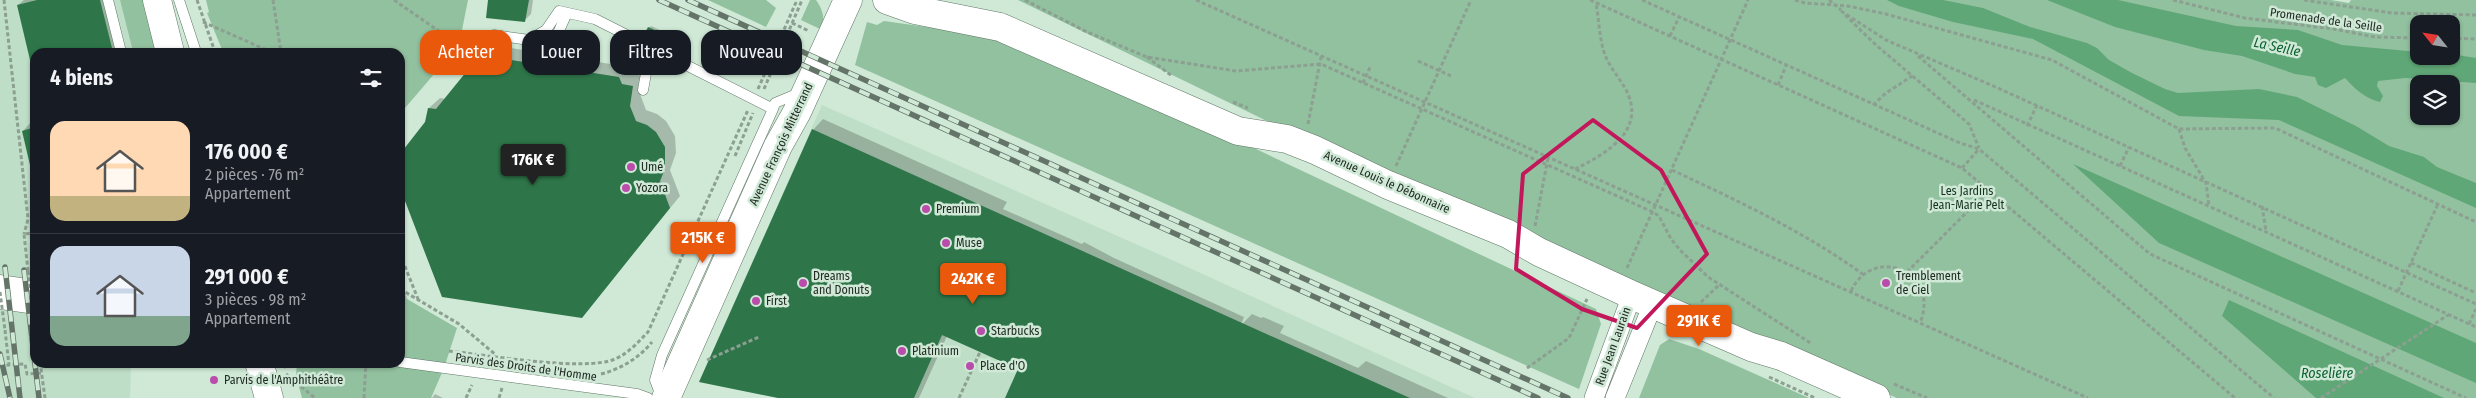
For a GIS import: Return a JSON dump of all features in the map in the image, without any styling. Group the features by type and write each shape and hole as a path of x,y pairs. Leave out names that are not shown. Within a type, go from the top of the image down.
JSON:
{"street":[{"path":"157,0 169,48"},
{"name":"Avenue François Mitterrand","path":"666,398 778,146 807,90 848,0"},
{"name":"Avenue Louis le Débonnaire","path":"887,0 915,10 970,19 1016,32 1238,131 1287,140 1315,150 1388,185 1508,234 1539,252 1637,290 1751,347 1884,391"},
{"path":"0,290 30,282"},
{"name":"Rue Jean Laurain","path":"1594,398 1637,290"},
{"name":"Rue Jean Laurain","path":"1615,398 1637,290"},
{"path":"261,368 269,398"}],"lane":[{"path":"108,0 120,48"},
{"path":"180,0 195,48"},
{"path":"512,38 529,40 546,30 559,11 595,19 618,30"},
{"path":"559,30 567,13"},
{"path":"691,67 773,109"},
{"path":"642,90 645,75"},
{"path":"661,398 655,380 662,354 773,109 776,103 807,90"},
{"path":"0,304 30,309"},
{"name":"Parvis des Droits de l'Homme","path":"405,363 587,389 638,394 648,398"}],"path":[{"path":"4,0 28,219 24,234 30,270"},
{"path":"197,0 213,48"},
{"path":"273,0 281,48"},
{"path":"394,0 437,30"},
{"path":"731,165 797,0"},
{"path":"449,351 584,364 616,359 632,349 648,332 756,100 794,24 802,0"},
{"path":"1025,0 1087,32 1147,57 1236,71 1320,64 1653,212 1659,216 1671,239 1680,250 1708,277 1818,347"},
{"path":"1196,0 2088,398"},
{"path":"1394,171 1471,0"},
{"path":"1590,0 1962,168 2235,398"},
{"path":"1642,0 1873,105 1960,143 1979,149 2274,398"},
{"path":"1637,290 1637,247 1748,0"},
{"path":"1795,0 1886,14 2052,60 2179,129 2275,128 2476,222"},
{"path":"1829,0 1857,28 1969,124 1979,149"},
{"name":"Promenade de la Seille","path":"2174,0 2245,18 2334,29 2374,37 2410,38"},
{"name":"Promenade de la Seille","path":"2304,0 2392,12 2476,16"},
{"path":"1575,170 1590,162 1624,134 1630,126 1634,112 1631,100 1604,53 1596,2"},
{"path":"1841,11 1886,40 1916,54 2037,105 2476,304"},
{"path":"1670,36 1678,17"},
{"path":"788,21 810,32"},
{"path":"203,22 262,48"},
{"path":"2460,38 2476,39"},
{"path":"1916,54 2150,254 2466,398"},
{"path":"1147,57 1172,77 1181,80"},
{"path":"1306,133 1321,57"},
{"path":"1418,62 1451,76"},
{"path":"1363,83 1371,65"},
{"path":"1778,85 1786,66"},
{"path":"1873,105 1886,93 1912,76"},
{"path":"1969,98 2476,327"},
{"path":"1226,99 1252,110"},
{"path":"2028,126 2037,105"},
{"path":"2179,129 2185,148 2206,183 2210,206"},
{"path":"2120,166 2129,147"},
{"path":"1962,168 1979,149"},
{"path":"1534,233 1548,158"},
{"path":"1672,170 1835,254 1864,275"},
{"path":"1907,272 1988,190"},
{"path":"2398,291 2438,204"},
{"path":"2262,206 2266,232"},
{"path":"24,234 30,233"},
{"path":"2411,263 2476,292"},
{"path":"405,267 418,300"},
{"path":"1851,291 1864,275 1875,269 1887,267 1907,272 1917,281 1923,295 1924,309 1920,323"},
{"path":"0,290 9,365"},
{"path":"405,292 459,324 496,356"},
{"path":"1528,368 1569,338 1587,299"},
{"path":"2469,324 2476,309"},
{"path":"2321,398 2449,315"},
{"path":"587,389 585,376 611,372 624,365 638,356 656,337"},
{"path":"700,364 758,337"},
{"path":"959,398 980,352"},
{"path":"0,366 26,364 27,374 41,373"},
{"path":"41,368 45,398"},
{"path":"278,368 315,398"},
{"path":"364,398 366,368"},
{"path":"1884,391 1927,398"}],"highlighted area":[{"path":"1593,120 1661,170 1707,254 1637,328 1582,309 1516,269 1523,174"}],"shaded area":[{"path":"0,0 120,0 132,48 30,48 30,368 131,368 130,398 0,398"},
{"name":"Muse","path":"822,105 1174,261 1475,398 778,398 699,382"}],"green space":[{"path":"120,0 146,0 158,48 132,48"},
{"path":"206,0 468,0 462,30 420,30 420,75 433,75 405,108 405,48 221,48 207,13 209,12"},
{"path":"708,0 766,0 776,8 766,27"},
{"path":"810,0 816,0 822,11 822,30 801,20"},
{"name":"Les Jardins Jean-Marie Pelt","path":"1018,0 2331,0 2349,3 2351,0 2476,0 2476,398 1897,398 1543,240 1279,127"},
{"path":"884,21 983,35 1241,142 1596,309 1601,324 1579,389 855,65 867,22 877,25"},
{"path":"405,293 407,299 457,328 444,368 431,398 302,398 296,376 297,368 405,368"},
{"path":"1669,339 1699,349 1809,398 1639,398 1660,345"}],"water":[{"path":"1887,0 1943,0 1983,8 2030,27 2087,43 2097,48 2109,60 2132,73 2165,89 2178,93 2259,89 2297,97 2356,126 2389,146 2424,157 2437,167 2476,183 2476,208 2279,120 2179,116 2033,39 1953,22 1899,6"},
{"name":"La Seille","path":"2047,0 2118,0 2236,26 2298,30 2342,45 2410,51 2410,65 2460,65 2460,55 2476,58 2476,83 2460,82 2460,75 2410,75 2410,78 2378,81 2377,86 2383,96 2380,102 2370,99 2361,93 2345,78 2326,88 2318,85 2315,77 2295,74 2242,56 2204,50 2115,27"},
{"path":"2073,164 2476,343 2476,383 2159,243"},
{"name":"Roselière","path":"2229,300 2444,398 2316,398 2222,316"}],"building":[{"path":"37,0 100,0 112,48 30,48 30,60 17,5"},
{"path":"488,0 529,0 525,22 486,18"},
{"path":"512,60 522,62 522,75 600,74 619,77 622,84 633,86 630,106 636,121 647,125 656,132 665,147 665,169 660,181 670,208 582,318 442,297 405,201 405,148 425,122 428,108 436,109 464,75 512,75"},
{"path":"30,129 30,165 22,131"},
{"name":"Muse","path":"812,129 1410,398 1005,398 1018,369 942,335 914,398 778,398 699,382"}],"railway":[{"path":"659,0 1538,398"},
{"path":"688,0 1568,398"},
{"path":"5,267 20,398"},
{"path":"24,270 30,321"},
{"path":"0,354 10,398"},
{"path":"35,368 39,398"}],"place":[{"name":"Umé","path":"631,167"},
{"name":"Yozora","path":"626,188"},
{"name":"Premium","path":"926,209"},
{"name":"Muse","path":"946,243"},
{"name":"Dreams and Donuts","path":"803,283"},
{"name":"Tremblement de Ciel","path":"1886,283"},
{"name":"First","path":"756,301"},
{"name":"Starbucks","path":"981,331"},
{"name":"Platinium","path":"902,351"},
{"name":"Place d'O","path":"970,366"},
{"name":"Parvis de l'Amphithéâtre","path":"214,380"}]}
